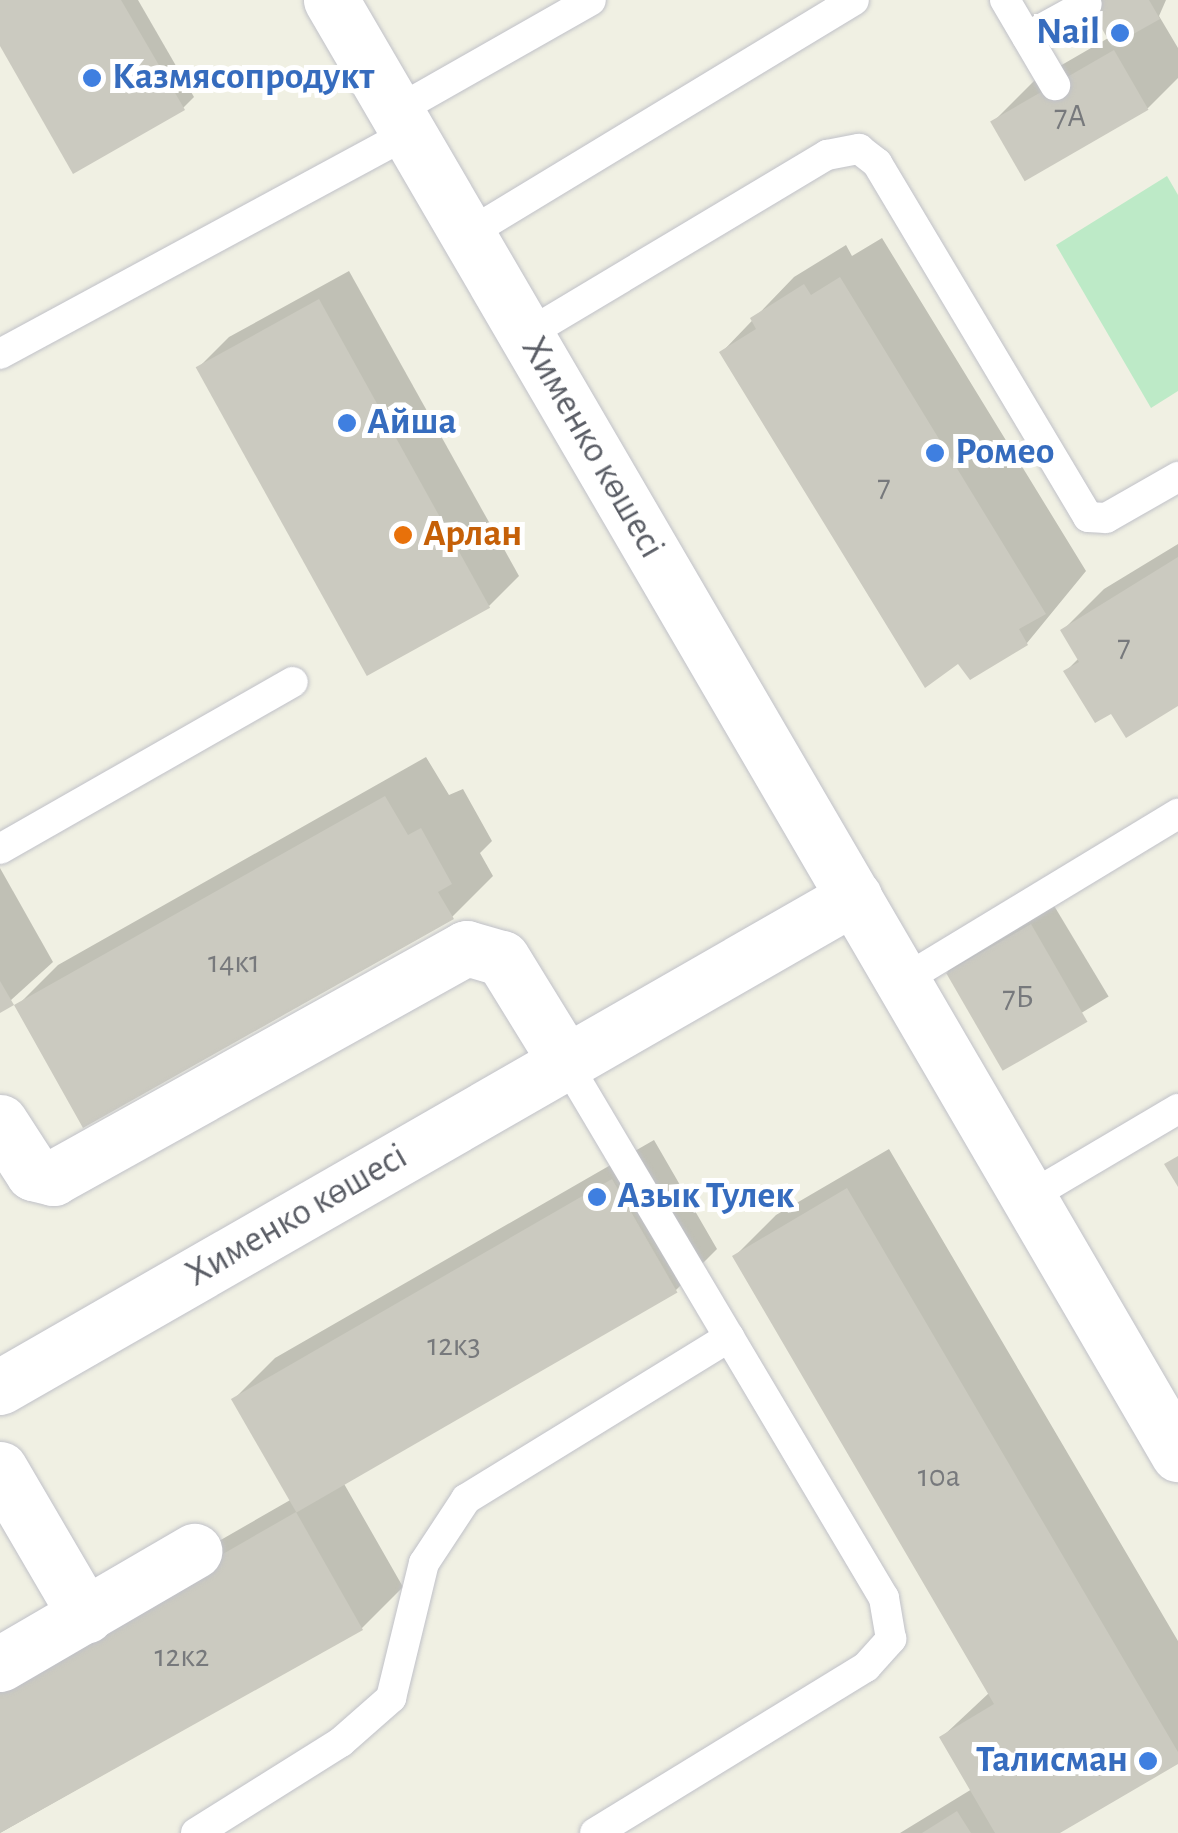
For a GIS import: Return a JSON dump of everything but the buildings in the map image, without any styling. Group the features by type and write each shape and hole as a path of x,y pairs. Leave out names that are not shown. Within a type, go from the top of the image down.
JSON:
{"street":[{"name":"Хименко көшесі","path":"331,0 1178,1454"},
{"name":"Хименко көшесі","path":"0,1387 854,896"},
{"path":"0,1122 33,1173 52,1178 466,948 502,958 566,1062"},
{"path":"0,1470 86,1616"},
{"path":"0,1664 194,1551"}],"lane":[{"path":"0,354 402,122 591,0"},
{"path":"468,234 854,0"},
{"path":"1005,0 1055,85"},
{"path":"1026,37 1087,4"},
{"path":"526,335 827,156 859,149 877,164 1088,517 1106,518 1178,477"},
{"path":"0,849 293,682"},
{"path":"902,981 1178,814"},
{"path":"566,1062 884,1598 891,1639 866,1668 595,1833"},
{"path":"1029,1197 1178,1108"},
{"path":"196,1833 341,1742 391,1698 424,1562 466,1499 729,1337"}],"green space":[{"path":"1167,176 1178,195 1178,391 1151,408 1056,245"}],"place":[{"name":"Nail","path":"1120,33"},
{"name":"Казмясопродукт","path":"92,78"},
{"name":"Айша","path":"347,423"},
{"name":"Ромео","path":"935,453"},
{"name":"Арлан","path":"403,535"},
{"name":"Азык Тулек","path":"597,1197"},
{"name":"Талисман","path":"1148,1761"}]}
